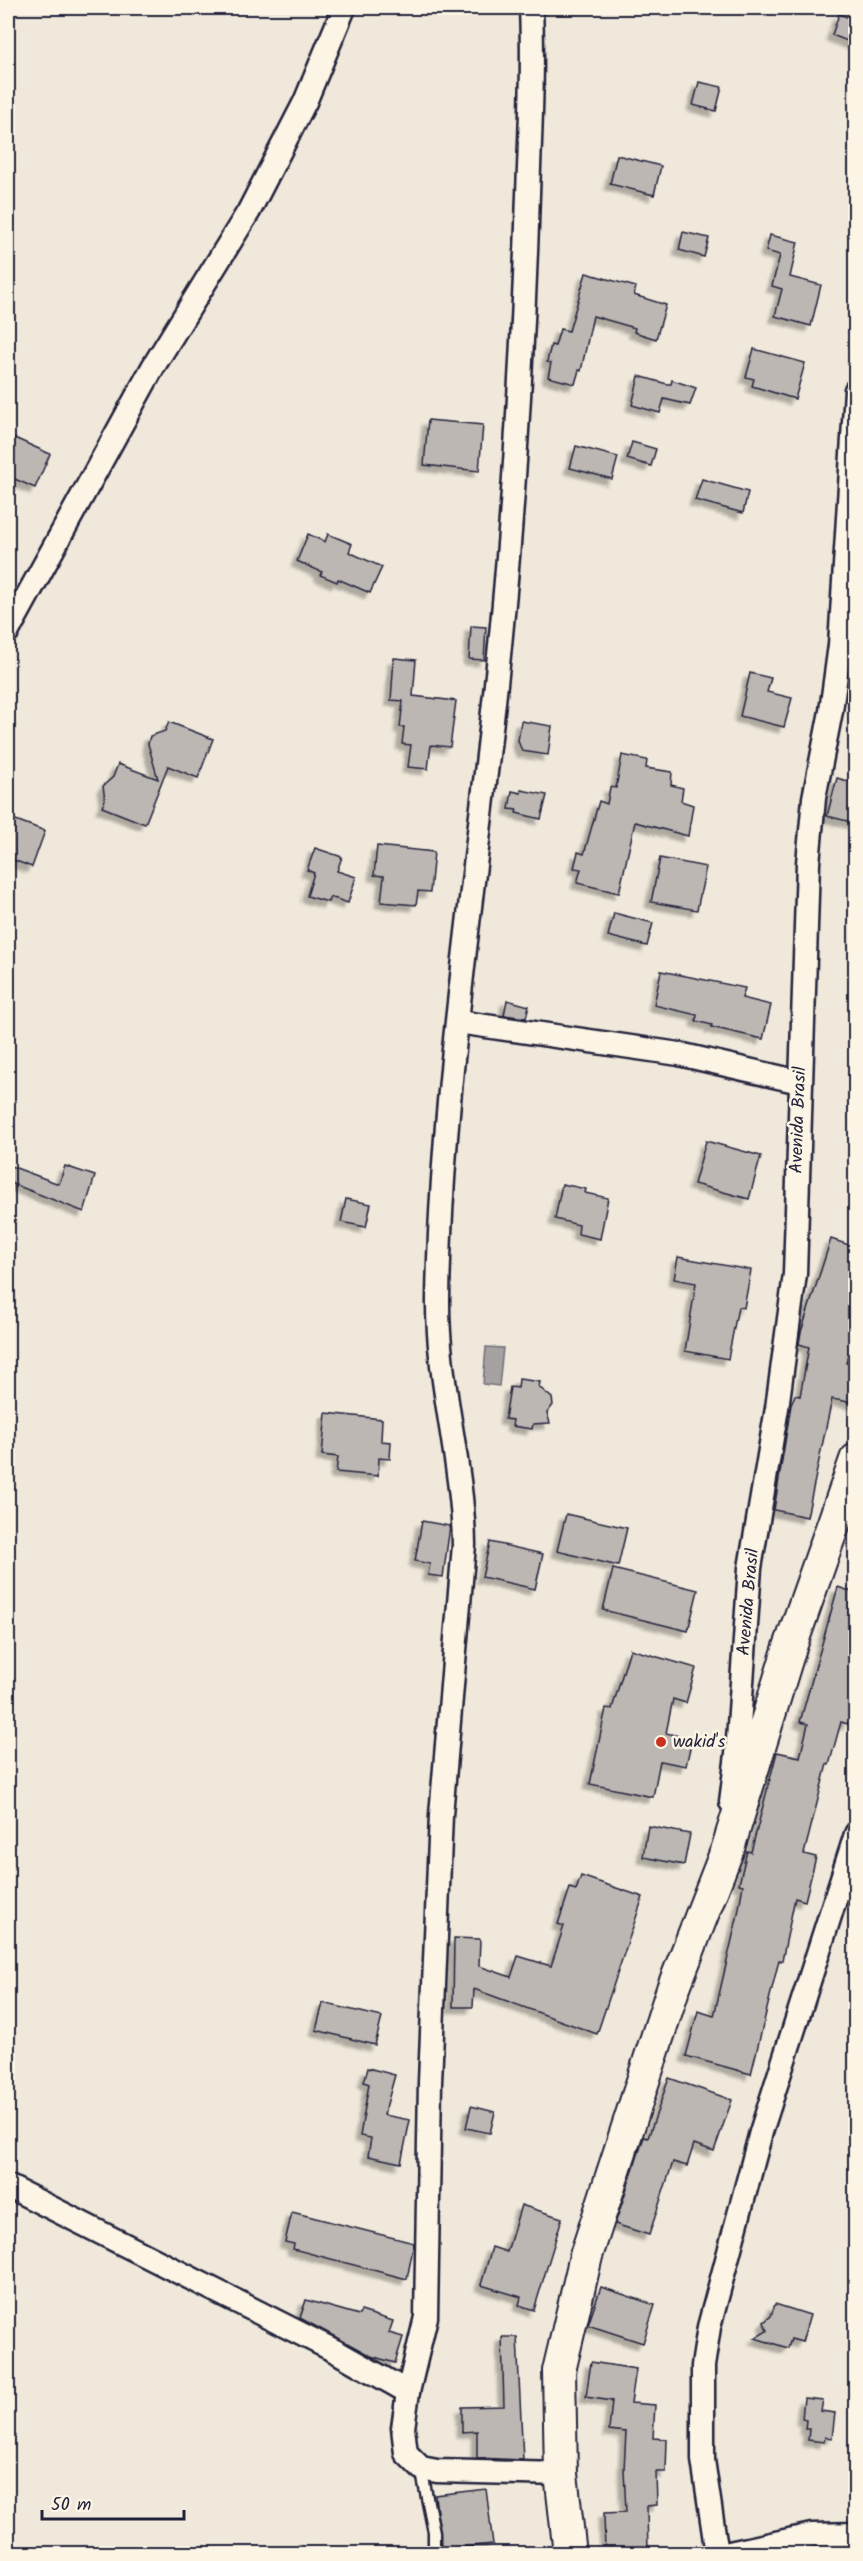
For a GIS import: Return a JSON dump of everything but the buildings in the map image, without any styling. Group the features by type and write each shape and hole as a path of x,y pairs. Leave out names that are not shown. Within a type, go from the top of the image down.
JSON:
{"main road":[{"path":"570,2553 561,2474 559,2371 586,2256 673,1989 728,1848 789,1650 855,1460"}],"street":[{"path":"8,631 153,367 249,211 305,102 344,8"},
{"path":"531,8 533,58 523,341 503,611 458,1022 443,1185 438,1303 443,1387 463,1500 464,1545 441,1815 430,2082 426,2317 408,2392 403,2443 406,2453 421,2468 437,2471 561,2474"},
{"name":"Avenida Brasil","path":"728,1848 750,1568 777,1408 795,1274 808,863 814,798 831,711 840,645 855,390"},
{"path":"458,1022 679,1054 800,1082"},
{"path":"717,2553 708,2498 702,2438 703,2366 709,2327 761,2132 855,1834"},
{"path":"8,2186 337,2352 408,2392"},
{"path":"725,2553 812,2535 855,2534"}],"lane":[{"path":"421,2468 435,2532 434,2553"}],"shaded area":[{"path":"486,1347 503,1348 499,1386 483,1384"}],"place":[{"name":"wakid's","path":"661,1742"}]}
